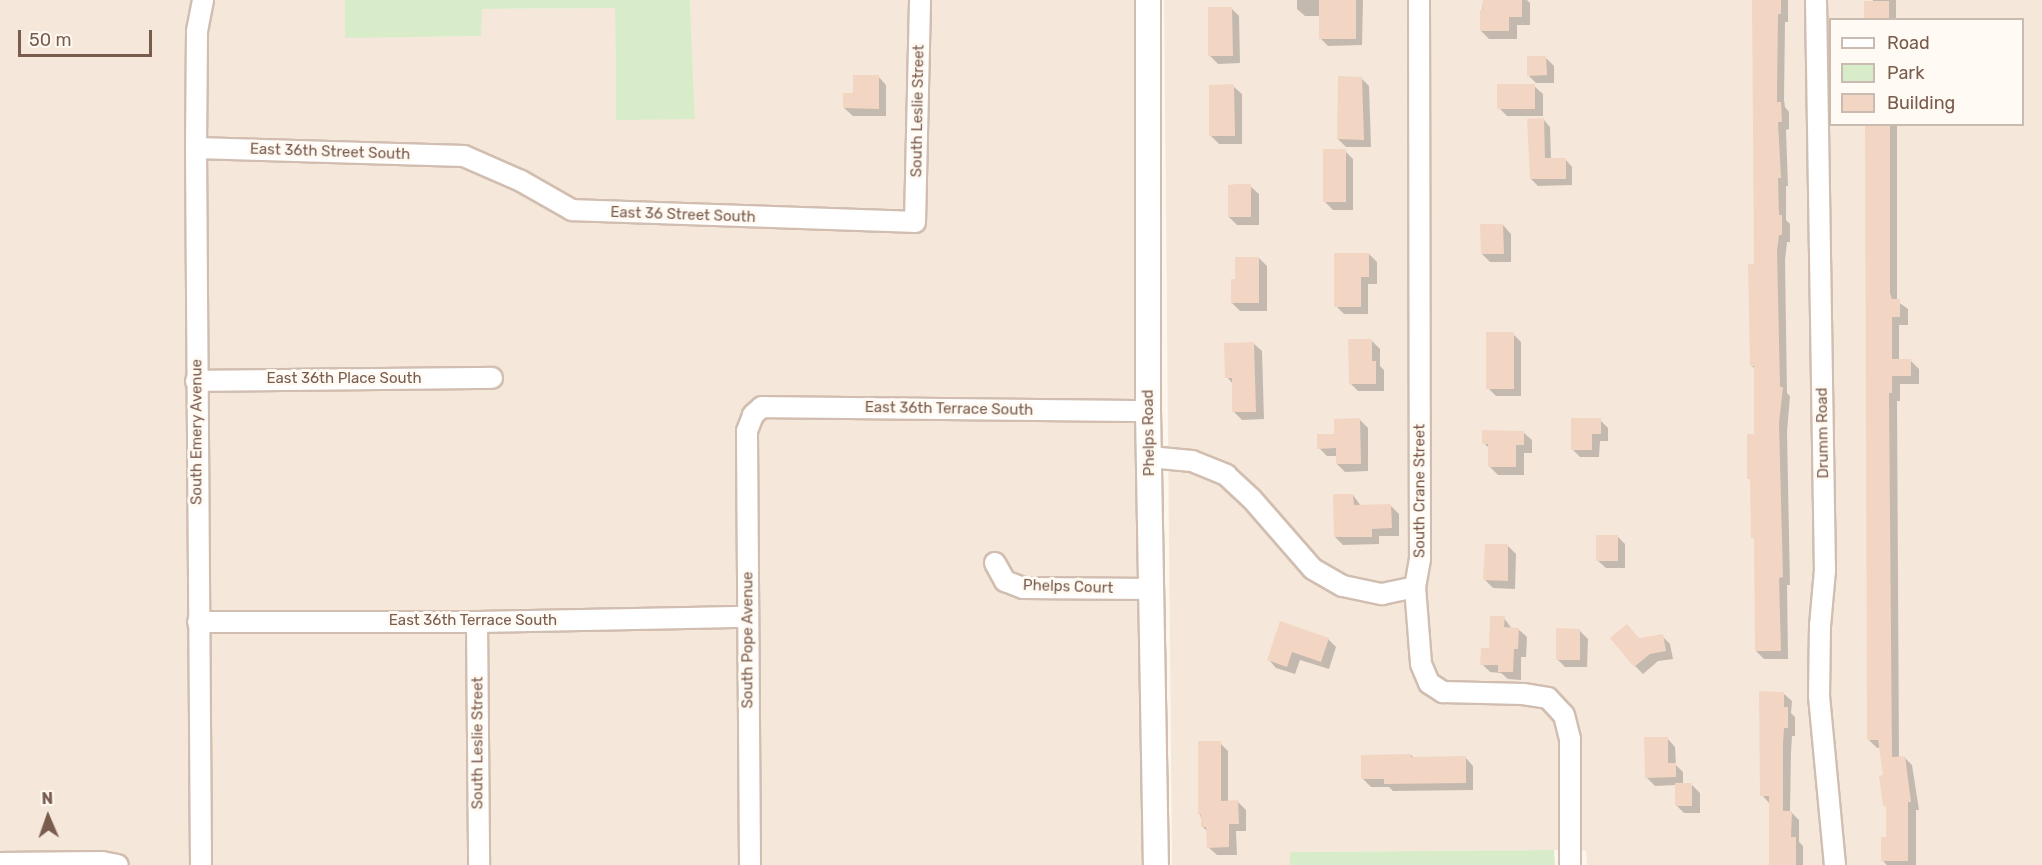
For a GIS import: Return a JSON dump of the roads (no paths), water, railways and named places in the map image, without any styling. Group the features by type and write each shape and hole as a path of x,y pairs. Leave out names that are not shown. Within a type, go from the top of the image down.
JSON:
{"street":[{"name":"South Emery Avenue","path":"201,865 196,148 197,31 203,0"},
{"name":"South Leslie Street","path":"915,222 920,0"},
{"name":"Phelps Road","path":"1148,0 1148,411 1153,589 1156,865"},
{"name":"South Crane Street","path":"1419,0 1420,559 1415,587 1421,664 1429,683 1443,692 1523,694 1548,698 1564,715 1570,739 1570,865"},
{"name":"Drumm Road","path":"1816,0 1825,570 1820,626 1819,696 1835,865"},
{"name":"East 36th Street South","path":"196,148 464,156"},
{"name":"East 36 Street South","path":"464,156 522,181 572,210 915,222"},
{"name":"East 36th Place South","path":"196,381 492,378"},
{"name":"East 36th Terrace South","path":"753,415 762,407 1148,411"},
{"name":"South Pope Avenue","path":"750,865 747,431 753,415"},
{"path":"1149,457 1192,461 1226,475 1251,498 1313,569 1343,586 1382,594 1415,587"},
{"name":"Phelps Court","path":"995,562 1005,581 1023,588 1153,589"},
{"name":"East 36th Terrace South","path":"198,622 477,622 748,617"},
{"name":"South Leslie Street","path":"477,622 478,865"},
{"path":"0,863 102,862 118,865"}]}
